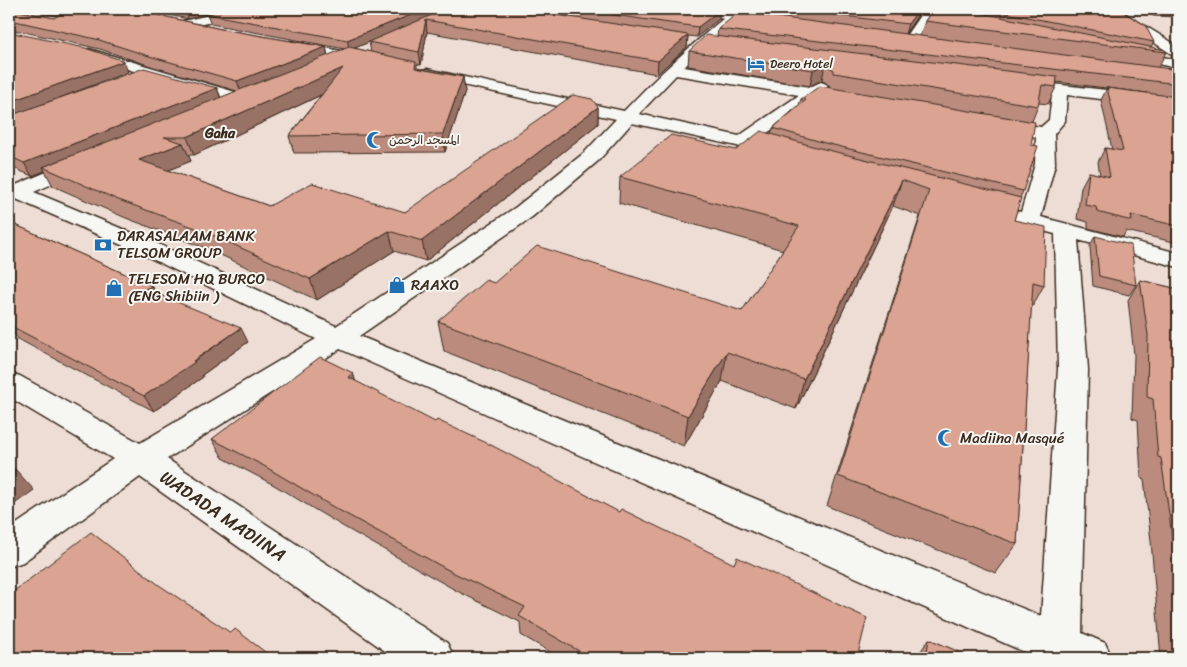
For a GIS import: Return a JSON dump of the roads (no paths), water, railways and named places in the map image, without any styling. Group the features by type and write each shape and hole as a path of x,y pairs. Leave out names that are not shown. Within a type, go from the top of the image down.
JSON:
{"street":[{"path":"142,15 168,9"},
{"path":"187,24 250,9"},
{"path":"678,9 736,12 785,24"},
{"path":"912,9 931,10 981,23"},
{"path":"124,10 225,33"},
{"path":"928,43 904,40 931,10"},
{"path":"1114,11 1140,17 1177,47"},
{"path":"1114,11 1177,47"},
{"path":"9,550 140,459 338,338 530,207 590,157 674,70 736,12"},
{"path":"274,42 390,65"},
{"path":"324,67 376,46"},
{"path":"76,50 243,99"},
{"path":"1112,51 1178,64"},
{"path":"409,69 742,142 796,159"},
{"path":"674,70 863,101"},
{"path":"129,79 148,72"},
{"path":"742,142 814,93 830,79"},
{"path":"1000,83 1178,104"},
{"path":"1029,220 1045,164 1045,133 1057,121 1060,90"},
{"path":"215,109 261,92"},
{"path":"985,123 1045,133"},
{"path":"12,192 98,158"},
{"path":"12,192 148,248 338,338 1060,652 1090,658"},
{"path":"962,203 1178,260"},
{"path":"1060,652 1072,370 1066,230"},
{"name":"WADADA MADIINA","path":"9,383 140,459 432,658"}],"place":[{"name":"Deero Hotel","path":"756,64"},
{"name":"المسجد الرحمن","path":"375,140"},
{"name":"DARASALAAM BANK TELSOM GROUP","path":"103,245"},
{"name":"RAAXO","path":"397,285"},
{"name":"TELESOM HQ BURCO (ENG Shibiin )","path":"114,288"},
{"name":"Madiina Masqué","path":"946,438"}],"district":[{"name":"Gaha","path":"220,133"}]}
